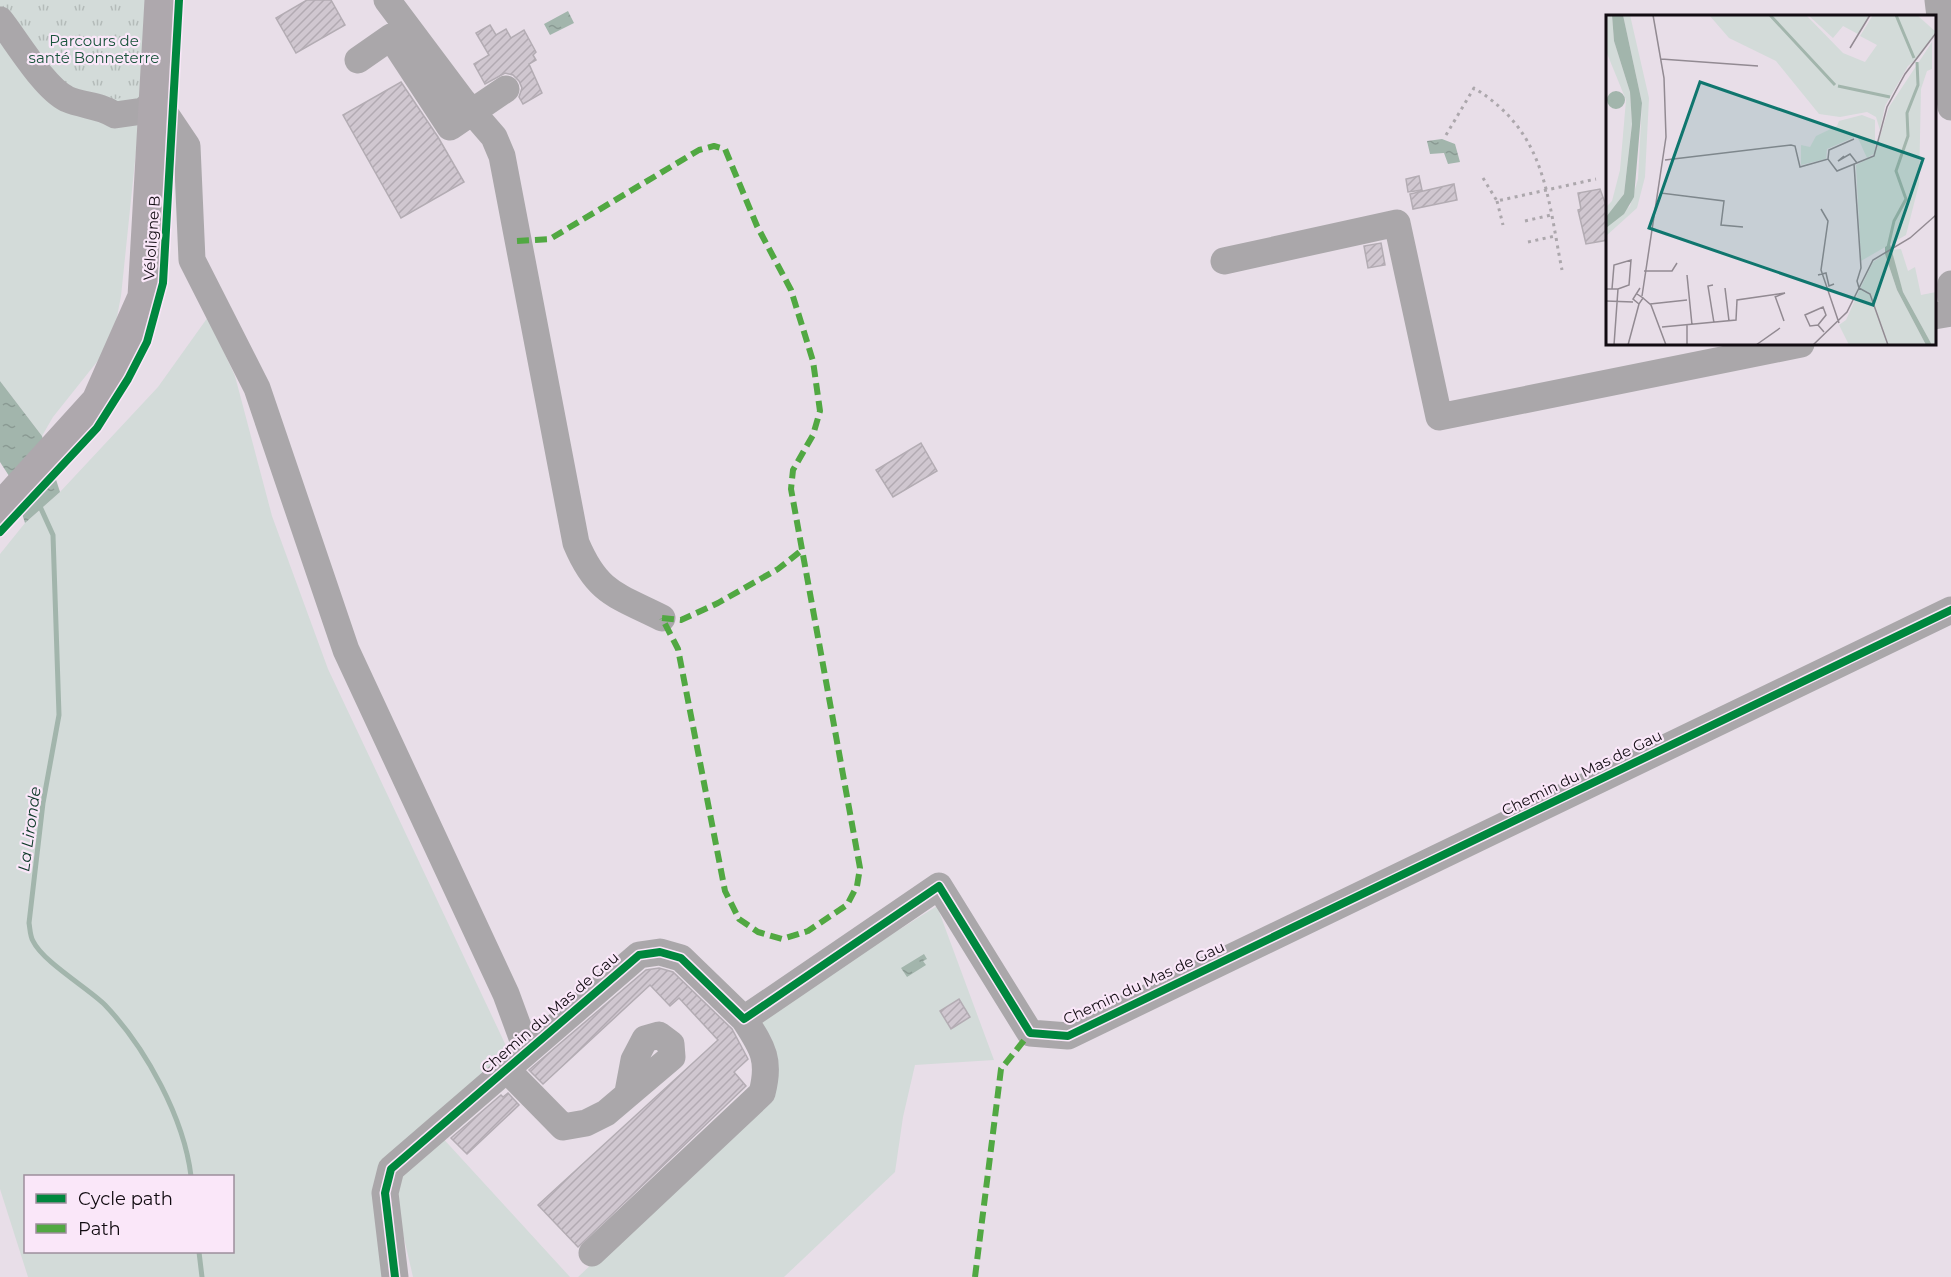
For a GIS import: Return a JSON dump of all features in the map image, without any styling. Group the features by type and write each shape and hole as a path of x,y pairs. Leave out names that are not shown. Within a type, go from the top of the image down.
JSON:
{"main road":[{"path":"4,506 98,401 144,297 161,0"}],"street":[{"path":"387,0 494,137 502,156 576,543 588,570 604,588 662,618"},
{"path":"1938,0 1951,107"},
{"path":"0,20 48,82 66,99 106,109 116,115 143,111 156,100 187,146 192,260 257,388 346,650 506,994 527,1051"},
{"path":"358,60 391,37 450,127 506,89"},
{"path":"1224,261 1397,223 1439,417 1796,345"},
{"path":"1951,284 1951,297"},
{"path":"1936,316 1951,313"},
{"name":"Chemin du Mas de Gau","path":"395,1277 385,1193 391,1169 639,956 660,952 681,958 744,1019 939,886 1030,1033 1068,1036 1951,610"},
{"path":"592,1253 762,1093 768,1071 762,1047 744,1019"},
{"path":"506,1069 563,1127 586,1124 606,1113 628,1092"}],"path":[{"path":"1446,135 1474,88 1508,112 1534,151 1551,215 1562,270"},
{"path":"1483,178 1497,201 1503,225"},
{"path":"1497,201 1596,179"},
{"path":"1525,221 1551,215"},
{"path":"1528,242 1555,236"}],"green space":[{"name":"Parcours de santé Bonneterre","path":"0,0 145,0 142,94 105,101 70,95 0,10"},
{"path":"0,10 142,94 121,296 112,343 53,417 42,436 0,381"},
{"path":"208,317 235,376 272,516 328,669 508,1050 391,1169 395,1277 28,1277 0,1189 0,554 25,523 60,492 158,387"},
{"path":"937,906 994,1060 915,1065 903,1117 895,1172 784,1277 578,1277 773,1095 756,1019"},
{"path":"439,1134 570,1277 413,1277 394,1195 400,1174"}],"water":[{"path":"568,11 574,23 550,35 544,24"},
{"path":"1442,139 1455,144 1460,162 1448,164 1444,153 1430,154 1427,141"},
{"path":"0,381 42,436 60,492 25,523 11,479 0,462"},
{"path":"924,954 927,959 923,961 926,965 907,977 901,968"}],"building":[{"path":"307,0 331,0 345,25 296,53 276,18"},
{"path":"490,25 496,35 506,29 511,38 524,30 536,52 533,55 536,60 529,64 542,93 523,104 519,97 522,88 513,75 505,73 485,84 474,64 489,55 476,33"},
{"path":"401,82 438,137 464,182 401,218 343,115"},
{"path":"1419,176 1422,190 1408,192 1406,179"},
{"path":"1454,184 1457,200 1413,209 1410,194"},
{"path":"1600,189 1606,206 1606,240 1586,244 1578,210 1581,209 1578,193"},
{"path":"1381,243 1385,265 1368,268 1364,246"},
{"path":"921,443 937,471 893,497 876,470"},
{"path":"659,968 673,972 732,1029 748,1059 734,1072 746,1086 578,1247 538,1205 718,1040 679,998 670,1006 650,985 543,1084 529,1070 646,970"},
{"path":"959,999 970,1017 951,1029 940,1011"},
{"path":"508,1093 519,1105 467,1154 451,1138 501,1095 503,1097"}],"waterway":[{"name":"La Lironde","path":"38,502 53,535 59,715 43,803 29,923 31,934 38,949 105,1005 135,1042 172,1108 187,1154 191,1175"},
{"name":"La Lironde","path":"199,1253 202,1277"}],"marked path":[{"path":"517,241 550,239 699,150 714,146 725,149 757,226 791,290 813,361 820,411 813,435 793,470 791,489 860,868 857,886 847,905 808,931 782,939 758,932 739,919 725,891 678,649 662,618"},
{"path":"662,618 681,620 718,603 778,569 802,550"},
{"path":"975,1277 1001,1069 1030,1033"}],"cycle path":[{"name":"Véloligne B","path":"0,532 97,428 128,379 147,342 163,283 179,0"},
{"path":"395,1277 385,1193 391,1169 639,955 660,952 681,958 744,1019 939,886 1030,1033 1068,1036 1951,610"}]}
